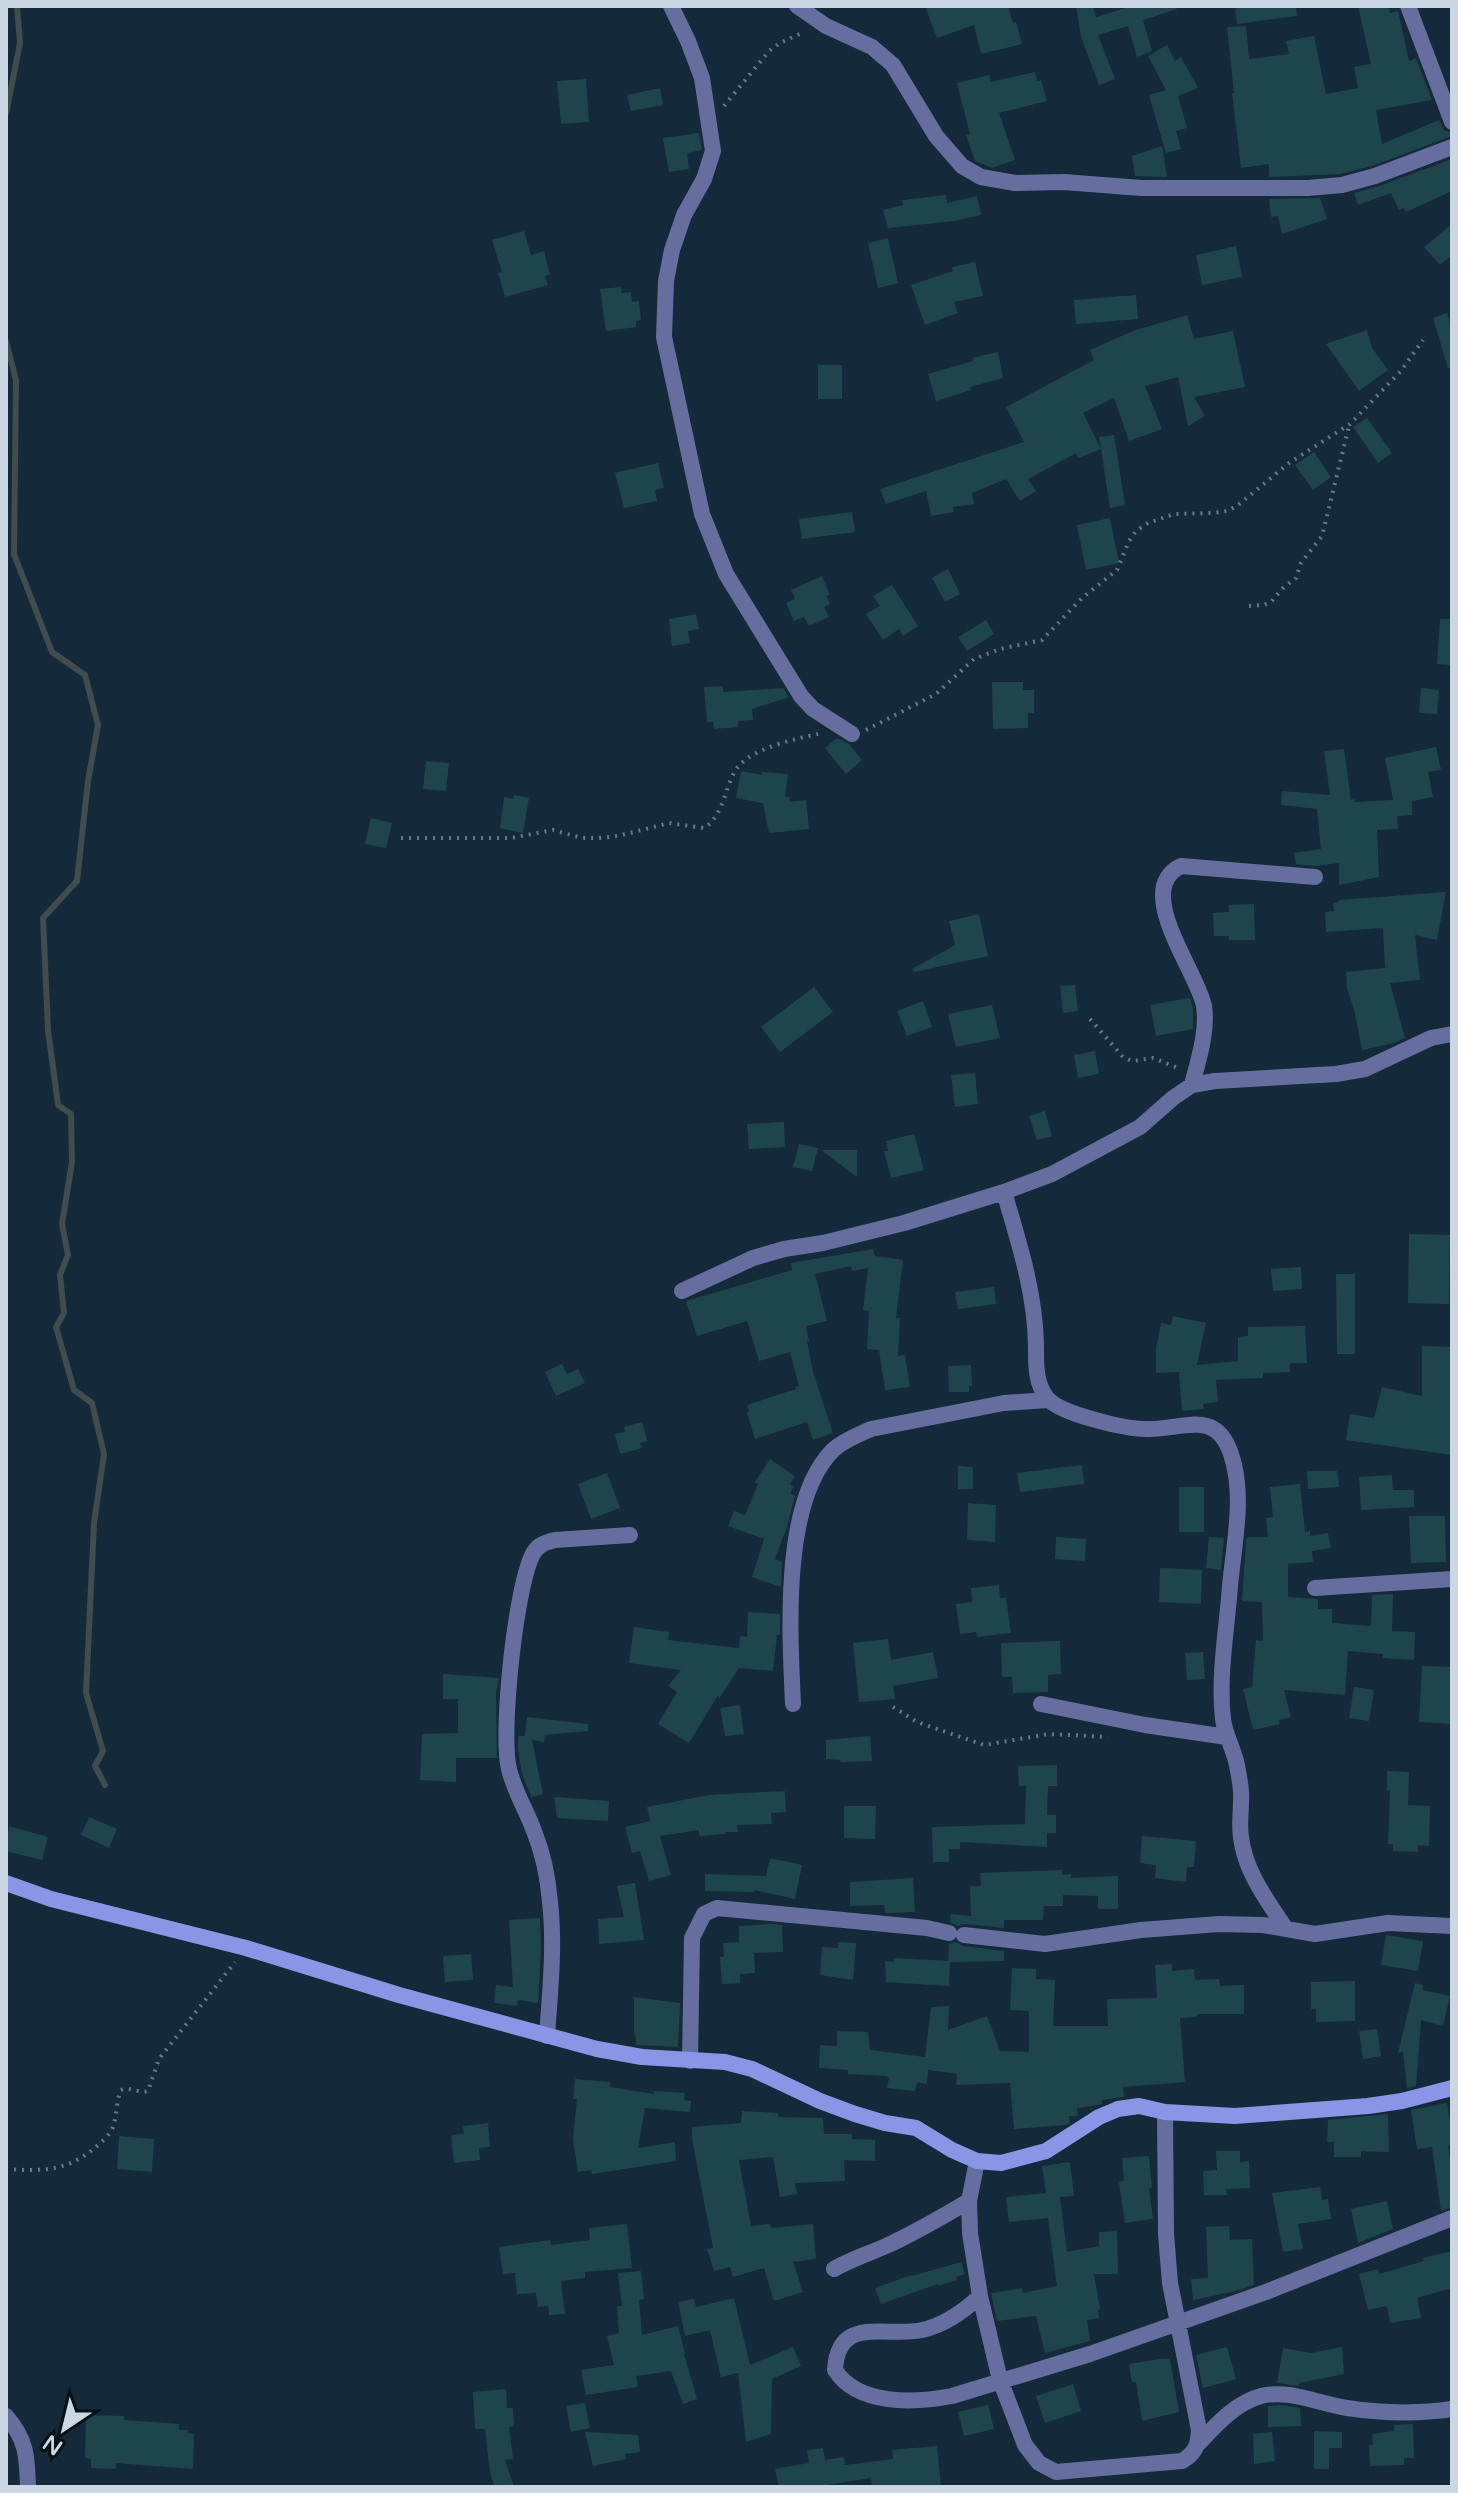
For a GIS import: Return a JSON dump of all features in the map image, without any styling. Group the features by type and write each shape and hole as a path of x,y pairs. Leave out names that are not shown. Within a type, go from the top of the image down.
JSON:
{"street":[{"path":"671,6 702,78 713,151 672,250 666,281 664,337 702,514 726,574 801,696 813,709 852,734"},
{"path":"797,6 826,26 872,47 893,65 936,136 962,166 981,177 1015,183 1064,182 1141,188 1308,188 1342,185 1375,176 1452,147"},
{"path":"1408,6 1452,122"},
{"path":"682,1291 753,1258 865,1234 1004,1192 1052,1174 1140,1127 1193,1080 1204,1029 1205,1010 1201,991 1180,952 1162,896 1166,877 1181,866 1315,877"},
{"path":"1193,1080 1336,1074 1365,1069 1431,1038 1452,1034"},
{"path":"1004,1192 1025,1261 1036,1315 1036,1367 1039,1385 1048,1400 1063,1408 1123,1427 1150,1429 1194,1423 1210,1427 1223,1434 1232,1456 1238,1503 1222,1687 1223,1718 1237,1761 1242,1796 1241,1836 1247,1863 1258,1887 1286,1929"},
{"path":"793,1704 790,1619 798,1532 811,1484 835,1448 871,1429 1004,1403 1048,1400"},
{"path":"547,2036 551,1904 545,1865 533,1829 517,1798 508,1765 510,1668 518,1611 536,1548 555,1540 630,1535"},
{"path":"1315,1588 1452,1579"},
{"path":"1041,1704 1145,1725 1227,1737"},
{"path":"6,1883 51,1899 246,1948 399,1995 597,2049 642,2057 725,2062 752,2069 855,2114 925,2132 952,2150 977,2161 1001,2163 1046,2151 1099,2117 1118,2109 1139,2106 1165,2112 1235,2116 1368,2106 1452,2088"},
{"path":"690,2061 692,1938 704,1914 717,1908 915,1927 1045,1944 1193,1925 1244,1924 1315,1934 1388,1923 1452,1926"},
{"path":"1165,2112 1166,2234 1170,2283 1199,2430 1198,2444"},
{"path":"977,2161 969,2201 970,2233 980,2296 1000,2380 1025,2445 1039,2463 1056,2472 1182,2461 1192,2455 1223,2417 1260,2396 1278,2394 1346,2408 1389,2412 1452,2409"},
{"path":"834,2269 923,2229 969,2201"},
{"path":"980,2296 947,2321 923,2330 904,2333 869,2330 856,2334 844,2343 836,2355 835,2370 849,2387 862,2393 909,2400 952,2396 1090,2354 1266,2292 1452,2218"},
{"path":"6,2416 19,2431 27,2459 28,2487"}],"path":[{"path":"709,117 731,99 769,51 791,37 826,26"},
{"path":"852,734 936,694 974,659 1000,649 1042,640 1070,609 1117,570 1129,541 1136,531 1148,523 1174,514 1212,513 1237,506 1289,463 1350,424 1401,371 1423,340"},
{"path":"1249,606 1264,605 1275,599 1296,578 1301,563 1322,536 1350,424"},
{"path":"401,838 511,838 553,830 582,838 599,838 669,823 704,828 717,813 736,769 743,762 774,746 818,734"},
{"path":"1090,1019 1123,1057 1135,1061 1153,1058 1193,1080"},
{"path":"893,1707 917,1722 984,1745 1049,1734 1111,1737"},
{"path":"6,2169 57,2168 80,2159 106,2138 113,2125 121,2090 148,2091 159,2059 246,1948"}],"building":[{"path":"925,6 1008,6 1022,44 981,54 974,25 937,38"},
{"path":"1076,6 1093,6 1096,17 1132,6 1176,6 1177,9 1143,20 1152,51 1137,57 1128,26 1098,35 1115,79 1099,85 1081,37"},
{"path":"1241,6 1296,6 1297,16 1237,24 1235,9"},
{"path":"1358,6 1389,6 1390,13 1398,11 1409,61 1416,58 1432,100 1376,110 1382,144 1439,120 1444,130 1452,136 1372,166 1340,174 1269,177 1269,164 1241,168 1227,27 1246,26 1249,59 1289,54 1286,41 1314,36 1326,94 1358,88 1354,67 1371,64"},
{"path":"1167,45 1175,61 1181,57 1198,88 1178,96 1187,128 1176,131 1181,149 1166,153 1149,95 1166,90 1148,56"},
{"path":"1035,72 1037,81 1041,80 1047,101 999,113 1015,160 992,168 975,161 966,135 970,134 957,83 989,75 991,82"},
{"path":"586,79 589,122 561,124 557,81"},
{"path":"660,88 663,105 631,111 627,95"},
{"path":"699,133 702,150 687,153 689,169 669,172 663,138"},
{"path":"1162,146 1167,177 1135,176 1132,156"},
{"path":"1452,159 1452,191 1406,212 1404,208 1399,210 1391,193 1358,205 1354,193"},
{"path":"946,195 947,203 977,196 981,215 888,228 883,210 903,205 902,200"},
{"path":"1320,198 1327,219 1282,234 1278,216 1271,217 1269,199"},
{"path":"1452,224 1452,255 1440,265 1424,247"},
{"path":"524,231 531,255 544,251 550,275 545,276 548,285 505,297 498,273 502,272 492,240"},
{"path":"888,238 898,283 878,288 868,243"},
{"path":"1236,246 1242,277 1202,285 1196,255"},
{"path":"975,262 983,296 954,302 958,313 925,325 911,285 953,271 952,267"},
{"path":"621,287 622,293 631,292 632,302 639,301 641,320 636,321 636,327 606,331 600,289"},
{"path":"1136,295 1138,319 1076,324 1074,300"},
{"path":"1447,313 1452,329 1452,367 1448,368 1433,318"},
{"path":"1187,315 1194,339 1233,331 1245,387 1194,397 1205,416 1188,426 1178,377 1145,386 1162,429 1129,441 1114,398 1083,413 1101,449 1078,458 1076,453 1028,479 1036,491 1020,501 1006,479 972,493 974,504 953,507 954,512 931,516 926,491 886,504 880,489 1024,442 1006,407 1094,360 1090,350 1133,331"},
{"path":"1367,330 1372,348 1388,370 1359,391 1326,344"},
{"path":"998,352 1003,378 936,401 928,374"},
{"path":"818,365 842,365 842,399 818,399"},
{"path":"1367,418 1392,453 1378,463 1353,427"},
{"path":"1114,435 1125,505 1110,508 1099,437"},
{"path":"1314,452 1331,477 1313,490 1295,465"},
{"path":"658,463 664,488 655,490 657,501 624,508 615,473"},
{"path":"852,512 855,532 802,539 799,519"},
{"path":"1110,518 1119,563 1086,570 1077,525"},
{"path":"948,569 960,594 945,602 932,578"},
{"path":"822,576 830,595 826,596 830,604 824,607 829,617 809,626 804,617 794,621 786,603 795,599 791,590"},
{"path":"892,585 918,626 903,636 899,629 883,640 866,614 880,606 873,596"},
{"path":"696,614 699,629 688,631 690,643 672,646 669,619"},
{"path":"1440,619 1452,619 1452,665 1437,664"},
{"path":"986,620 994,634 967,651 958,637"},
{"path":"992,682 1023,682 1023,690 1034,690 1034,713 1028,713 1028,728 993,729"},
{"path":"723,686 723,692 783,688 789,697 752,709 753,720 738,721 738,727 714,729 713,722 707,722 704,687"},
{"path":"1421,688 1439,690 1437,714 1419,713"},
{"path":"837,738 849,744 862,760 846,774 825,748"},
{"path":"1436,747 1441,770 1428,772 1433,797 1412,801 1412,815 1397,816 1398,829 1377,830 1379,877 1339,885 1339,863 1315,866 1296,864 1294,853 1321,849 1317,809 1281,805 1282,791 1330,795 1324,751 1344,749 1351,800 1355,802 1393,800 1385,758"},
{"path":"426,761 449,763 446,791 423,789"},
{"path":"741,771 762,775 762,772 788,774 785,797 790,797 790,802 806,800 809,829 769,833 763,803 736,798"},
{"path":"514,795 529,798 523,833 500,828 504,797 513,799"},
{"path":"371,818 392,823 386,848 365,844"},
{"path":"1446,892 1437,940 1415,935 1420,980 1390,983 1405,1038 1362,1050 1347,989 1346,972 1385,968 1383,928 1326,932 1325,912 1334,911 1333,903 1339,900"},
{"path":"1254,904 1255,940 1229,940 1229,936 1214,936 1213,913 1229,912 1229,905"},
{"path":"979,914 988,956 914,972 912,969 955,945 949,921"},
{"path":"1075,985 1078,1011 1063,1013 1060,986"},
{"path":"814,987 833,1012 780,1052 761,1027"},
{"path":"1190,998 1193,1029 1156,1036 1150,1005"},
{"path":"923,1001 932,1027 907,1036 897,1011"},
{"path":"992,1005 1000,1038 956,1047 948,1014"},
{"path":"1095,1051 1099,1074 1078,1078 1074,1055"},
{"path":"975,1073 978,1104 955,1107 951,1075"},
{"path":"1045,1111 1052,1136 1037,1140 1029,1116"},
{"path":"784,1122 785,1147 749,1149 747,1124"},
{"path":"914,1134 924,1170 891,1178 884,1151 888,1151 886,1141"},
{"path":"799,1144 818,1148 812,1171 793,1167"},
{"path":"821,1150 857,1150 857,1177"},
{"path":"1409,1234 1450,1235 1449,1304 1408,1303"},
{"path":"873,1249 875,1256 903,1260 896,1318 900,1318 898,1356 905,1355 910,1387 885,1390 879,1350 867,1349 869,1311 863,1310 868,1268 852,1271 851,1266 815,1274 827,1321 806,1326 807,1341 813,1372 833,1433 813,1440 807,1422 755,1439 747,1405 799,1386 790,1352 759,1361 747,1321 697,1336 686,1301 792,1270 791,1263"},
{"path":"1301,1267 1302,1289 1273,1291 1271,1269"},
{"path":"1336,1274 1355,1274 1355,1354 1337,1354"},
{"path":"994,1287 996,1304 958,1309 955,1292"},
{"path":"1173,1316 1206,1323 1197,1365 1238,1361 1238,1337 1248,1336 1248,1327 1305,1326 1307,1363 1290,1363 1290,1372 1263,1373 1263,1378 1216,1380 1218,1402 1203,1404 1204,1409 1182,1411 1179,1372 1156,1373 1156,1348 1161,1323 1171,1325"},
{"path":"1422,1346 1452,1347 1452,1455 1346,1440 1350,1414 1374,1418 1382,1387 1422,1396"},
{"path":"562,1364 567,1374 578,1369 585,1383 556,1396 545,1372"},
{"path":"971,1365 972,1386 969,1386 969,1392 949,1392 948,1366"},
{"path":"642,1422 647,1441 640,1443 642,1448 620,1454 615,1434 625,1432 624,1427"},
{"path":"770,1459 795,1476 790,1484 794,1487 790,1493 795,1496 775,1559 782,1562 781,1587 752,1577 764,1539 728,1526 734,1511 745,1515 758,1484 755,1482"},
{"path":"1082,1465 1084,1484 1020,1492 1017,1473"},
{"path":"958,1466 973,1467 973,1489 958,1489"},
{"path":"1307,1471 1337,1471 1339,1487 1308,1489"},
{"path":"607,1473 620,1508 591,1519 578,1484"},
{"path":"1392,1475 1393,1490 1414,1490 1414,1507 1361,1510 1359,1477"},
{"path":"1300,1484 1305,1532 1310,1531 1310,1536 1328,1533 1331,1548 1312,1551 1313,1562 1288,1564 1288,1597 1318,1599 1318,1609 1332,1609 1332,1623 1371,1626 1372,1595 1393,1594 1392,1631 1415,1632 1414,1660 1348,1651 1345,1695 1284,1690 1291,1717 1279,1720 1280,1724 1253,1730 1243,1689 1252,1687 1256,1640 1263,1641 1262,1602 1242,1601 1246,1540 1248,1537 1268,1537 1266,1518 1273,1517 1270,1487"},
{"path":"1179,1487 1204,1487 1204,1532 1179,1532"},
{"path":"968,1503 996,1505 995,1542 967,1540"},
{"path":"1409,1516 1445,1516 1446,1562 1411,1563"},
{"path":"1056,1537 1086,1539 1085,1561 1055,1559"},
{"path":"1209,1537 1224,1538 1221,1570 1206,1568"},
{"path":"1160,1568 1202,1570 1201,1604 1159,1602"},
{"path":"999,1585 1000,1598 1006,1598 1011,1633 977,1637 976,1632 960,1634 956,1604 972,1602 971,1588"},
{"path":"748,1612 780,1614 780,1635 777,1635 773,1671 739,1668 719,1699 718,1695 689,1743 658,1724 677,1692 668,1686 681,1670 629,1663 634,1627 669,1632 668,1640 739,1648 740,1636 747,1637"},
{"path":"888,1639 891,1660 933,1652 938,1678 893,1686 895,1699 859,1702 853,1643"},
{"path":"1060,1641 1061,1674 1048,1675 1048,1692 1013,1693 1012,1677 1002,1677 1001,1643"},
{"path":"1203,1652 1205,1679 1187,1680 1185,1653"},
{"path":"1422,1666 1452,1667 1452,1724 1419,1722"},
{"path":"443,1674 499,1678 496,1692 497,1758 456,1758 456,1782 420,1780 422,1734 458,1733 458,1699 443,1699"},
{"path":"1354,1687 1374,1690 1369,1721 1349,1718"},
{"path":"740,1705 744,1734 725,1736 720,1708"},
{"path":"527,1717 588,1724 588,1731 545,1735 544,1742 532,1740 543,1794 531,1797 522,1774 518,1750 518,1736 525,1736"},
{"path":"870,1736 872,1761 826,1759 826,1740"},
{"path":"1057,1765 1057,1786 1048,1786 1047,1815 1056,1815 1056,1833 1047,1833 1047,1847 960,1842 960,1849 949,1849 949,1862 933,1862 932,1827 1025,1824 1026,1786 1019,1786 1018,1766"},
{"path":"1387,1771 1409,1772 1408,1805 1430,1806 1429,1846 1418,1845 1418,1852 1393,1851 1393,1844 1388,1844 1390,1790 1387,1790"},
{"path":"785,1791 786,1812 771,1813 772,1824 737,1825 738,1832 725,1834 699,1836 699,1830 660,1836 671,1875 649,1881 640,1851 632,1853 625,1827 650,1821 647,1807 709,1795"},
{"path":"554,1797 609,1801 608,1821 557,1818"},
{"path":"844,1806 876,1806 875,1839 844,1838"},
{"path":"89,1817 117,1829 109,1848 81,1835"},
{"path":"9,1826 48,1837 42,1860 6,1851"},
{"path":"1142,1836 1196,1841 1194,1867 1187,1867 1186,1882 1155,1878 1156,1865 1140,1863"},
{"path":"770,1858 802,1865 795,1899 754,1890 705,1891 705,1874 766,1876"},
{"path":"1062,1870 1062,1875 1071,1874 1071,1878 1118,1876 1118,1909 1098,1909 1098,1896 1063,1895 1063,1906 1044,1906 1043,1920 1004,1920 1004,1928 958,1926 950,1922 951,1914 971,1916 970,1886 981,1886 980,1873"},
{"path":"913,1878 915,1912 885,1913 884,1905 850,1906 850,1882"},
{"path":"635,1883 644,1940 599,1944 598,1919 624,1917 617,1886"},
{"path":"540,1918 538,2003 518,2000 517,2006 494,2003 496,1985 513,1987 509,1920"},
{"path":"782,1925 783,1952 754,1953 755,1973 740,1974 740,1983 722,1984 720,1957 724,1957 723,1943 739,1942 739,1926"},
{"path":"1386,1935 1423,1941 1418,1971 1381,1965"},
{"path":"838,1942 856,1943 853,1980 820,1975 822,1947 838,1948"},
{"path":"956,1942 963,1946 1004,1951 1004,1961 950,1962 949,1986 886,1982 885,1961 894,1962 894,1958 948,1961 949,1944"},
{"path":"471,1954 473,1980 445,1982 443,1956"},
{"path":"1172,1964 1172,1971 1194,1969 1195,1980 1219,1979 1220,1986 1244,1985 1244,2014 1197,2014 1197,2017 1180,2018 1185,2082 1123,2087 1124,2097 1077,2108 1078,2116 1069,2116 1070,2123 1066,2125 1014,2129 1010,2083 956,2085 957,2074 928,2070 927,2084 917,2082 915,2091 887,2088 889,2078 886,2076 848,2074 848,2070 819,2068 820,2045 837,2046 837,2031 868,2032 870,2050 925,2057 931,2007 949,2006 948,2030 987,2016 1000,2051 1029,2052 1029,2011 1010,2010 1012,1968 1036,1969 1036,1979 1055,1980 1053,2026 1108,2026 1107,1999 1157,1998 1155,1965"},
{"path":"1355,1981 1355,2021 1316,2022 1316,2009 1311,2009 1311,1982"},
{"path":"1415,1983 1423,1985 1423,1990 1450,1996 1443,2026 1421,2020 1416,2086 1407,2088 1403,2052 1398,2053"},
{"path":"634,1997 680,2003 678,2047 636,2045"},
{"path":"1377,2029 1381,2056 1363,2059 1359,2031"},
{"path":"575,2079 610,2082 610,2087 654,2094 654,2091 685,2093 684,2100 691,2101 690,2112 645,2108 638,2148 675,2142 676,2161 592,2174 591,2170 578,2172 573,2139 577,2099 573,2099"},
{"path":"1447,2103 1452,2132 1452,2144 1448,2145 1452,2207 1441,2211 1432,2147 1417,2149 1411,2110"},
{"path":"742,2111 778,2113 778,2117 823,2118 824,2134 852,2134 852,2139 875,2140 875,2161 844,2160 845,2181 795,2183 797,2194 780,2197 773,2157 739,2160 751,2226 770,2224 771,2228 813,2224 816,2259 793,2262 803,2292 774,2301 764,2268 733,2277 730,2267 714,2271 707,2249 713,2248 692,2127 741,2123"},
{"path":"1388,2114 1389,2152 1361,2151 1361,2157 1334,2157 1334,2142 1327,2142 1328,2120"},
{"path":"488,2123 490,2147 479,2148 480,2160 454,2163 451,2135 464,2134 463,2126"},
{"path":"119,2136 154,2139 152,2172 117,2169"},
{"path":"1216,2151 1240,2151 1240,2162 1249,2161 1250,2188 1226,2189 1227,2195 1204,2195 1203,2171 1217,2170"},
{"path":"1149,2156 1153,2219 1125,2223 1119,2182 1124,2181 1122,2158"},
{"path":"1070,2162 1074,2196 1060,2197 1067,2252 1099,2246 1099,2232 1117,2231 1118,2274 1094,2274 1100,2309 1099,2318 1087,2320 1090,2341 1045,2353 1036,2316 997,2321 991,2293 1022,2288 1023,2293 1057,2286 1048,2218 1009,2222 1006,2197 1046,2193 1042,2166"},
{"path":"1320,2187 1322,2200 1328,2199 1331,2219 1298,2224 1303,2249 1283,2252 1272,2193"},
{"path":"1387,2201 1393,2229 1358,2243 1351,2209"},
{"path":"627,2224 632,2268 585,2272 585,2278 561,2281 565,2314 549,2315 548,2306 538,2307 536,2293 517,2294 515,2273 503,2274 499,2247 550,2240 551,2245 590,2240 589,2228"},
{"path":"1229,2226 1230,2240 1252,2239 1254,2285 1193,2300 1191,2279 1208,2278 1206,2227"},
{"path":"1452,2251 1452,2288 1417,2298 1421,2318 1390,2323 1387,2306 1368,2310 1359,2274 1378,2269 1379,2274"},
{"path":"961,2262 965,2274 956,2277 957,2280 881,2304 875,2288"},
{"path":"641,2271 644,2299 639,2300 642,2335 678,2326 697,2399 683,2404 671,2371 636,2376 638,2387 586,2395 581,2370 614,2365 607,2336 619,2333 617,2306 622,2306 618,2273"},
{"path":"734,2298 750,2365 793,2347 801,2366 772,2379 771,2434 746,2442 738,2373 721,2377 710,2330 685,2336 678,2302 694,2299 696,2307"},
{"path":"1227,2347 1236,2379 1203,2388 1196,2355"},
{"path":"1342,2347 1344,2374 1299,2383 1299,2386 1277,2383 1283,2348 1311,2353"},
{"path":"1170,2359 1179,2412 1142,2421 1136,2382 1132,2382 1129,2364"},
{"path":"1073,2384 1081,2411 1045,2423 1036,2396"},
{"path":"506,2389 507,2408 513,2408 514,2426 509,2427 513,2459 505,2460 514,2487 495,2487 490,2473 485,2429 475,2429 473,2392"},
{"path":"585,2403 590,2428 571,2432 566,2406"},
{"path":"988,2405 994,2429 964,2436 958,2412"},
{"path":"1268,2406 1300,2408 1301,2426 1268,2427"},
{"path":"86,2415 124,2416 124,2420 179,2424 179,2430 194,2434 193,2469 116,2463 116,2469 91,2468 91,2459 85,2458"},
{"path":"1413,2424 1414,2458 1404,2458 1404,2465 1370,2466 1372,2434 1394,2431 1394,2425"},
{"path":"1314,2431 1342,2432 1342,2448 1329,2448 1329,2469 1314,2469"},
{"path":"585,2432 638,2435 640,2452 625,2454 626,2459 593,2466"},
{"path":"1272,2432 1275,2461 1254,2464 1253,2434"},
{"path":"937,2446 941,2487 872,2487 871,2478 827,2487 779,2487 775,2469 809,2463 807,2450 823,2448 825,2460 844,2457 845,2465 893,2459 892,2450"}],"waterway":[{"path":"6,114 20,43 17,6"},
{"path":"6,341 16,380 14,554 52,652 85,675 98,725 88,781 77,881 43,918 48,1030 58,1105 71,1114 72,1162 62,1224 68,1255 60,1275 64,1313 56,1327 74,1390 92,1403 104,1454 94,1523 86,1693 103,1751 95,1766 105,1785"}]}
